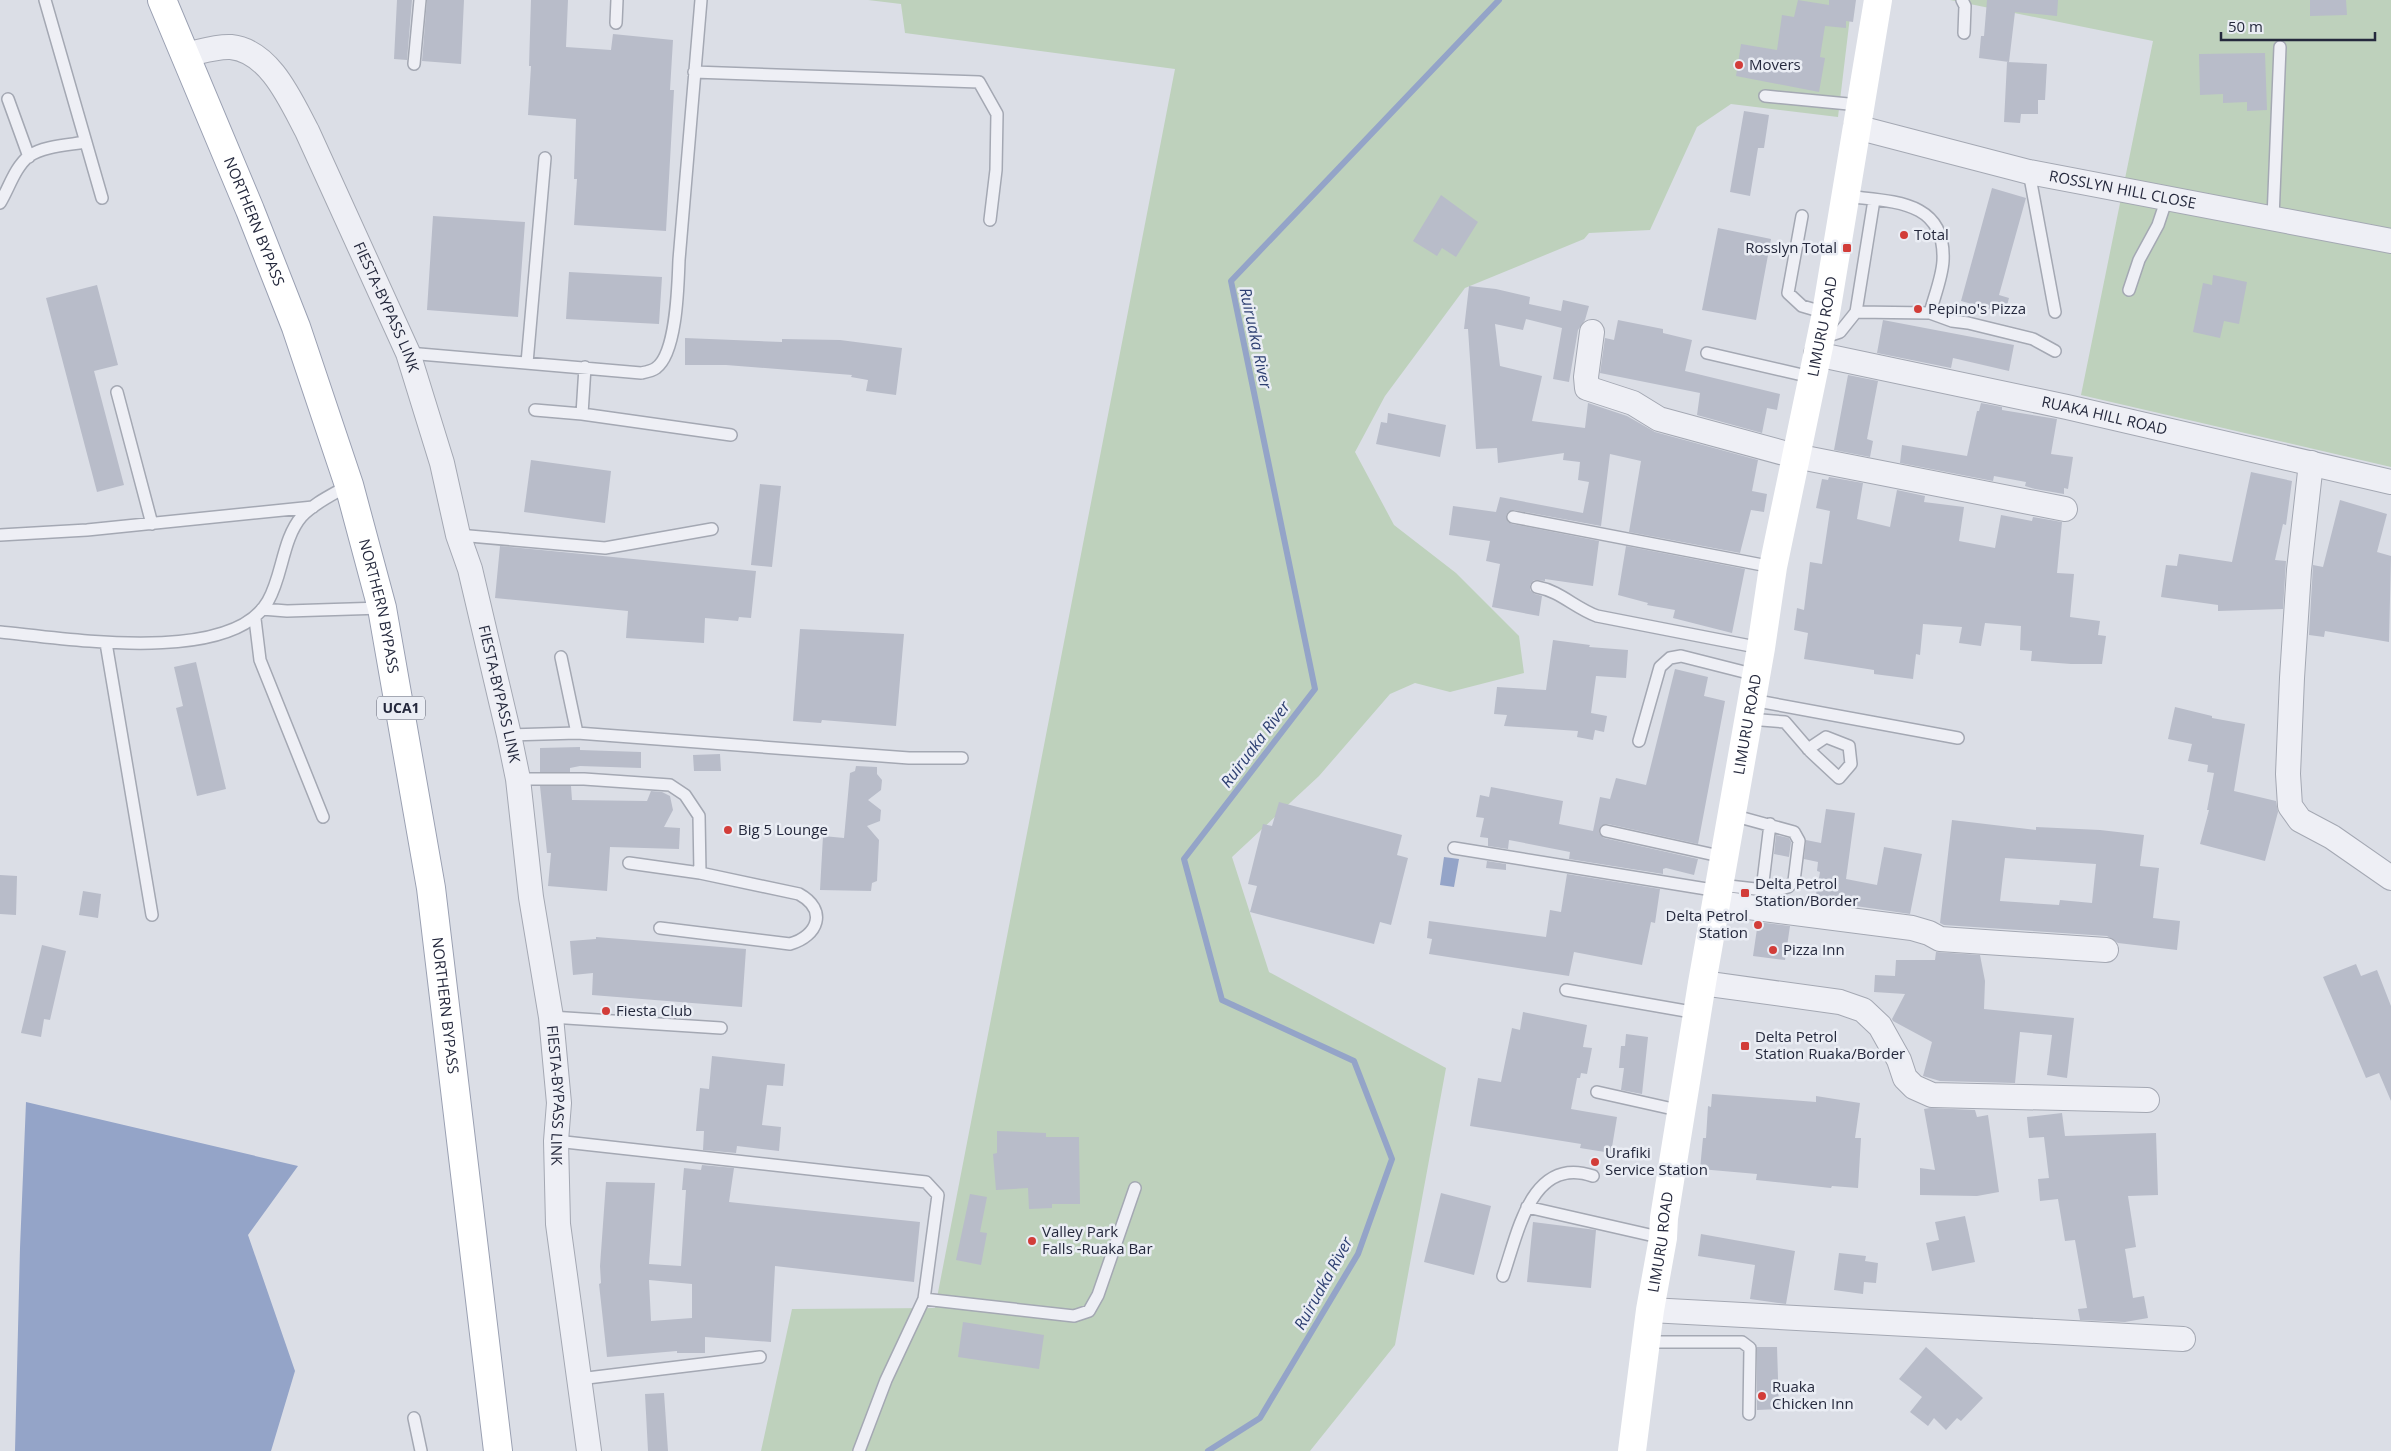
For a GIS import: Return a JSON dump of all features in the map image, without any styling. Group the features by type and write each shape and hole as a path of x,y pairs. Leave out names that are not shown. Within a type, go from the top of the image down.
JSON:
{"main road":[{"name":"LIMURU ROAD","path":"1632,1451 1648,1342 1650,1310 1663,1238 1664,1218 1702,983 1726,857 1773,567 1815,357 1826,313 1846,196 1857,116 1878,0"},
{"name":"NORTHERN BYPASS","path":"171,6 185,55 289,309 349,485 382,608 431,888 498,1451"}],"street":[{"name":"FIESTA-BYPASS LINK","path":"185,55 212,48 231,48 251,53 272,72 307,131 408,352 442,463 458,535 470,569 518,779 531,897 550,1017 559,1103 556,1141 558,1224 588,1451"},
{"name":"ROSSLYN HILL CLOSE","path":"1857,116 2030,172 2391,241"},
{"path":"1592,332 1586,377 1587,388 1633,403 1659,419 1796,456 2065,508"},
{"name":"RUAKA HILL ROAD","path":"1815,357 2067,407 2391,482"},
{"path":"2311,463 2299,570 2292,678 2288,774 2290,806 2300,820 2332,837 2391,878"},
{"path":"1719,893 1912,928 1929,933 1940,939 2106,950"},
{"path":"1702,983 1840,1002 1863,1010 1880,1026 1905,1078 1914,1087 1932,1094 2147,1100"},
{"path":"1650,1310 2183,1339"}],"lane":[{"path":"45,0 102,198"},
{"path":"414,64 420,0"},
{"path":"616,22 617,0"},
{"path":"408,352 641,373 656,368 665,355 672,333 678,298 701,0"},
{"path":"1962,0 1965,6 1964,33"},
{"path":"2272,218 2280,47"},
{"path":"694,72 978,82 997,114 996,170 990,220"},
{"path":"1765,96 1857,116"},
{"path":"8,99 29,157"},
{"path":"0,203 18,170 29,157 37,152 86,142"},
{"path":"527,362 546,158"},
{"path":"2030,172 2055,312"},
{"path":"1846,196 1912,206 1926,213 1936,224 1942,242 1943,262 1930,313"},
{"path":"2129,290 2138,260 2158,225 2167,198"},
{"path":"1707,353 1815,357 1840,332 1856,312 1874,200"},
{"path":"1802,216 1788,293 1802,306 1826,313"},
{"path":"1856,312 1930,313 1952,321 1968,323 2033,339 2055,350"},
{"path":"582,414 584,367"},
{"path":"117,392 152,524"},
{"path":"535,410 582,414 731,435"},
{"path":"0,632 106,643 154,644 220,634 239,628 259,614 271,594 296,527 302,516 349,485"},
{"path":"0,535 152,524 313,507"},
{"path":"1513,517 1773,567"},
{"path":"458,535 605,548 712,529"},
{"path":"1537,587 1550,589 1584,612 1597,616 1761,648"},
{"path":"259,614 287,611 382,608"},
{"path":"259,614 260,660 323,817"},
{"path":"106,643 152,915"},
{"path":"1639,741 1660,667 1670,658 1680,656 1752,698 1785,722 1808,749"},
{"path":"561,658 577,733"},
{"path":"1752,698 1958,738"},
{"path":"509,735 577,733 899,757 962,758"},
{"path":"518,779 584,779 670,785 685,795 699,816 700,873"},
{"path":"1454,848 1719,893 1762,890 1773,892 1792,885 1799,841 1792,830 1732,815"},
{"path":"1762,890 1770,824"},
{"path":"1606,831 1726,857"},
{"path":"629,863 700,873 799,894 809,899 817,913 816,922 807,936 790,944 660,928"},
{"path":"1566,990 1697,1013"},
{"path":"550,1017 721,1028"},
{"path":"1597,1092 1682,1111"},
{"path":"556,1141 926,1182 938,1195 924,1299 886,1380 858,1451"},
{"path":"1503,1276 1527,1207 1534,1193 1554,1176 1571,1172 1593,1176"},
{"path":"924,1299 1074,1316 1090,1311 1095,1304 1135,1188"},
{"path":"1527,1207 1663,1238"},
{"path":"1648,1342 1742,1342 1750,1348 1749,1414"},
{"path":"579,1380 760,1357"},
{"path":"414,1418 420,1451"}],"green space":[{"path":"868,0 1852,0 1838,117 1731,104 1697,127 1650,230 1589,233 1584,239 1465,288 1385,396 1355,452 1394,525 1456,573 1519,636 1524,673 1450,692 1415,683 1390,694 1319,776 1232,857 1269,972 1446,1068 1395,1345 1310,1451 761,1451 792,1309 935,1308 1175,69 905,33 901,4"},
{"path":"1950,0 2391,0 2391,467 2081,395 2153,41"}],"water":[{"path":"1444,857 1459,859 1454,887 1440,885"},
{"path":"26,1102 298,1166 248,1235 295,1371 271,1451 15,1451"}],"building":[{"path":"397,0 412,0 407,60 394,59"},
{"path":"427,0 464,0 461,64 422,61"},
{"path":"531,0 568,0 566,47 611,50 613,34 673,40 670,90 674,90 666,231 574,225 577,179 574,179 576,119 528,115 531,66 529,66"},
{"path":"1798,0 1829,5 1829,0 1856,0 1853,22 1846,21 1846,28 1825,26 1820,57 1825,58 1819,92 1736,76 1741,44 1777,50 1782,15 1794,17"},
{"path":"1987,0 2058,0 2057,16 2015,12 2009,62 1979,58 1981,36 1984,36"},
{"path":"2310,0 2346,0 2347,15 2310,16"},
{"path":"2265,53 2267,110 2247,111 2247,102 2223,103 2223,94 2200,95 2199,54"},
{"path":"2007,62 2047,64 2045,100 2038,100 2038,114 2021,114 2020,123 2004,122"},
{"path":"1744,111 1769,115 1764,148 1758,148 1750,196 1730,192"},
{"path":"1992,188 2026,198 1999,295 2009,298 2005,313 1961,301"},
{"path":"1441,195 1478,222 1456,257 1442,248 1437,256 1413,241"},
{"path":"433,216 525,222 518,317 427,310"},
{"path":"1718,228 1771,239 1756,320 1702,310"},
{"path":"569,272 662,277 659,324 566,319"},
{"path":"2213,275 2247,282 2239,324 2224,321 2220,338 2193,332 2203,283 2212,285"},
{"path":"97,285 118,365 94,371 124,485 97,492 46,298"},
{"path":"1469,286 1496,289 1530,297 1529,304 1561,311 1563,300 1589,306 1585,320 1578,330 1569,382 1553,379 1562,328 1526,319 1523,330 1495,324 1500,366 1542,376 1532,421 1585,428 1588,403 1627,416 1655,432 1758,460 1752,491 1767,494 1764,512 1751,510 1740,553 1629,532 1641,461 1610,454 1601,526 1514,510 1508,512 1506,516 1508,522 1512,524 1599,541 1593,586 1545,579 1545,581 1534,580 1530,585 1530,590 1542,596 1539,616 1492,607 1500,564 1486,561 1490,541 1449,535 1453,506 1496,512 1500,497 1583,513 1589,482 1578,480 1580,462 1563,460 1564,453 1498,463 1497,448 1476,449 1468,329 1464,329"},
{"path":"1618,320 1663,329 1663,333 1692,340 1685,371 1780,394 1777,410 1767,408 1762,433 1697,415 1700,393 1600,373 1605,338 1614,340"},
{"path":"1883,320 2014,345 2009,371 1953,358 1951,368 1877,353"},
{"path":"685,338 782,342 782,339 840,340 902,348 896,395 866,391 868,380 851,377 852,375 726,365 685,365"},
{"path":"1848,375 1878,381 1867,439 1873,441 1870,457 1834,450"},
{"path":"1981,403 2002,407 2002,410 2057,419 2051,454 2073,457 2068,489 2064,488 2064,494 2025,486 2026,482 1994,476 1993,481 1900,463 1902,445 1967,456 1977,411 1979,411"},
{"path":"1388,413 1446,425 1440,457 1376,444 1381,422 1387,423"},
{"path":"531,460 611,471 605,523 524,512"},
{"path":"2251,472 2292,481 2286,525 2283,524 2275,560 2286,561 2283,609 2218,611 2218,605 2161,597 2166,565 2177,566 2179,554 2232,562"},
{"path":"1829,477 1863,483 1857,519 1890,527 1897,490 1925,496 1924,502 1964,507 1959,541 1995,548 2001,515 2032,521 2033,517 2062,522 2057,573 2074,574 2070,617 2100,621 2098,635 2106,636 2102,664 2031,661 2032,651 2020,650 2021,626 1985,623 1981,646 1959,643 1962,627 1923,624 1920,655 1916,654 1913,679 1874,674 1874,670 1804,659 1808,633 1794,630 1797,608 1804,610 1810,562 1822,564 1830,511 1816,508 1822,479 1828,480"},
{"path":"760,484 781,486 772,567 751,565"},
{"path":"2340,500 2387,514 2377,552 2391,556 2389,642 2325,631 2324,637 2309,635 2313,565 2323,567"},
{"path":"500,546 756,571 751,618 739,617 738,621 705,618 704,643 626,638 628,611 495,598"},
{"path":"1626,546 1745,569 1732,633 1673,618 1675,610 1647,605 1648,603 1618,595"},
{"path":"800,629 904,634 896,726 822,720 821,723 793,721"},
{"path":"1553,640 1590,645 1589,647 1628,650 1626,678 1596,676 1591,713 1607,716 1604,732 1595,730 1593,740 1577,737 1578,731 1504,726 1507,715 1494,714 1497,687 1546,690"},
{"path":"196,662 226,789 197,796 176,708 183,706 174,667"},
{"path":"1675,669 1708,677 1704,696 1725,701 1698,844 1608,824 1601,826 1599,833 1604,838 1698,859 1694,875 1666,868 1663,869 1663,874 1569,859 1570,852 1509,840 1508,849 1488,846 1488,838 1480,837 1484,818 1476,817 1480,795 1489,797 1491,787 1563,801 1559,824 1593,831 1600,797 1610,799 1616,778 1646,785"},
{"path":"2175,707 2212,716 2212,718 2245,724 2234,791 2276,801 2278,812 2265,861 2200,844 2209,810 2207,810 2214,773 2207,772 2208,765 2188,761 2192,744 2168,739"},
{"path":"580,747 580,750 641,752 641,768 580,766 570,768 570,772 540,772 540,748"},
{"path":"720,754 721,771 694,771 693,755"},
{"path":"856,766 877,767 877,774 882,780 881,790 868,800 881,810 880,821 867,826 879,840 877,881 872,883 871,891 820,890 823,836 844,838 850,773 855,771"},
{"path":"540,786 571,786 572,800 647,801 651,791 662,792 670,796 673,810 664,827 680,828 679,849 610,847 607,891 548,886 551,853 547,853"},
{"path":"1279,802 1402,835 1397,855 1408,858 1391,925 1380,922 1374,944 1250,912 1257,886 1248,884 1263,824 1272,826"},
{"path":"1826,809 1855,813 1846,879 1877,885 1884,847 1922,854 1910,914 1815,900 1820,872 1817,871 1818,862 1804,859 1806,840 1821,843"},
{"path":"1952,820 2036,830 2036,827 2100,830 2144,835 2140,866 2159,868 2153,918 2180,921 2177,950 2118,943 2107,936 1944,925 1940,923","holes":["2005,858 2096,864 2092,903 2060,900 2059,905 2000,901"]},
{"path":"1776,835 1789,838 1791,842 1789,857 1774,854"},
{"path":"1487,861 1506,864 1506,870 1486,868"},
{"path":"1567,874 1660,889 1655,923 1651,922 1642,965 1574,952 1569,976 1429,954 1432,939 1427,938 1429,921 1546,937 1550,910 1561,912"},
{"path":"0,875 17,876 16,915 0,914"},
{"path":"83,891 101,894 98,918 79,915"},
{"path":"1758,922 1790,926 1785,960 1753,956"},
{"path":"596,937 746,949 742,1007 592,995 593,973 573,975 570,941 596,939"},
{"path":"42,945 66,951 50,1020 44,1019 41,1037 21,1033"},
{"path":"1936,952 1980,955 1985,981 1984,1009 2074,1018 2067,1078 2047,1075 2052,1035 2020,1032 2015,1083 1940,1081 1923,1076 1932,1042 1893,1021 1892,1019 1905,994 1874,992 1875,975 1895,976 1896,960 1935,960"},
{"path":"2356,964 2361,976 2377,970 2391,1006 2391,1101 2379,1073 2366,1078 2323,977"},
{"path":"1523,1012 1587,1025 1583,1047 1592,1048 1587,1074 1581,1073 1580,1078 1577,1078 1571,1109 1617,1117 1611,1153 1580,1148 1581,1144 1470,1126 1478,1078 1501,1082 1512,1028 1520,1030"},
{"path":"1626,1034 1648,1037 1642,1094 1621,1090 1624,1068 1619,1068 1621,1046 1625,1046"},
{"path":"712,1056 785,1064 783,1086 767,1085 762,1125 781,1127 779,1151 737,1146 736,1153 703,1150 704,1131 696,1131 700,1088 709,1089"},
{"path":"1712,1094 1816,1102 1816,1096 1860,1103 1855,1138 1861,1138 1858,1188 1832,1186 1831,1188 1756,1180 1757,1174 1700,1169 1703,1138 1706,1138 1708,1106 1711,1107"},
{"path":"1924,1109 1975,1110 1977,1117 1988,1115 1999,1192 1977,1196 1920,1195 1920,1168 1935,1170"},
{"path":"2062,1113 2065,1136 2156,1133 2158,1195 2128,1196 2136,1247 2125,1249 2133,1298 2144,1296 2148,1318 2125,1322 2080,1320 2078,1309 2087,1308 2075,1240 2065,1241 2058,1199 2040,1201 2038,1179 2049,1178 2044,1137 2029,1138 2027,1117"},
{"path":"997,1131 1046,1133 1046,1137 1079,1137 1080,1204 1052,1204 1052,1208 1029,1209 1028,1188 996,1190 993,1154 997,1153"},
{"path":"702,1165 734,1168 729,1202 920,1222 914,1282 775,1266 771,1342 705,1337 705,1353 677,1353 677,1351 607,1357 599,1284 601,1283 600,1266 606,1182 655,1183 649,1264 681,1266 686,1190 682,1190 684,1168 701,1170","holes":["649,1280 692,1284 692,1318 651,1321"]},
{"path":"1441,1193 1491,1206 1474,1275 1424,1262"},
{"path":"970,1194 987,1197 980,1232 987,1233 981,1265 956,1260"},
{"path":"1965,1216 1975,1262 1932,1271 1926,1243 1939,1240 1935,1222"},
{"path":"1533,1222 1596,1230 1591,1288 1527,1282"},
{"path":"1701,1234 1795,1251 1786,1304 1750,1299 1755,1265 1698,1256"},
{"path":"1839,1253 1866,1256 1865,1261 1878,1263 1876,1283 1864,1282 1863,1294 1834,1290"},
{"path":"963,1322 1044,1335 1039,1369 958,1357"},
{"path":"1757,1347 1777,1347 1779,1409 1757,1410"},
{"path":"1926,1347 1983,1398 1961,1421 1957,1418 1946,1430 1934,1418 1928,1426 1910,1412 1922,1397 1899,1379"},
{"path":"664,1393 668,1451 648,1451 645,1394"}],"waterway":[{"name":"Ruiruaka River","path":"1208,1451 1260,1418 1358,1254 1392,1159 1354,1061 1222,1000 1184,859 1315,689 1231,281 1499,0"}],"place":[{"name":"Movers","path":"1739,65"},
{"name":"Total","path":"1904,235"},
{"name":"Rosslyn Total","path":"1847,248"},
{"name":"Pepino's Pizza","path":"1918,309"},
{"name":"Big 5 Lounge","path":"728,830"},
{"name":"Delta Petrol Station/Border","path":"1745,893"},
{"name":"Delta Petrol Station","path":"1758,925"},
{"name":"Pizza Inn","path":"1773,950"},
{"name":"Fiesta Club","path":"606,1011"},
{"name":"Delta Petrol Station Ruaka/Border","path":"1745,1046"},
{"name":"Urafiki Service Station","path":"1595,1162"},
{"name":"Valley Park Falls -Ruaka Bar","path":"1032,1241"},
{"name":"Ruaka Chicken Inn","path":"1762,1396"}]}
